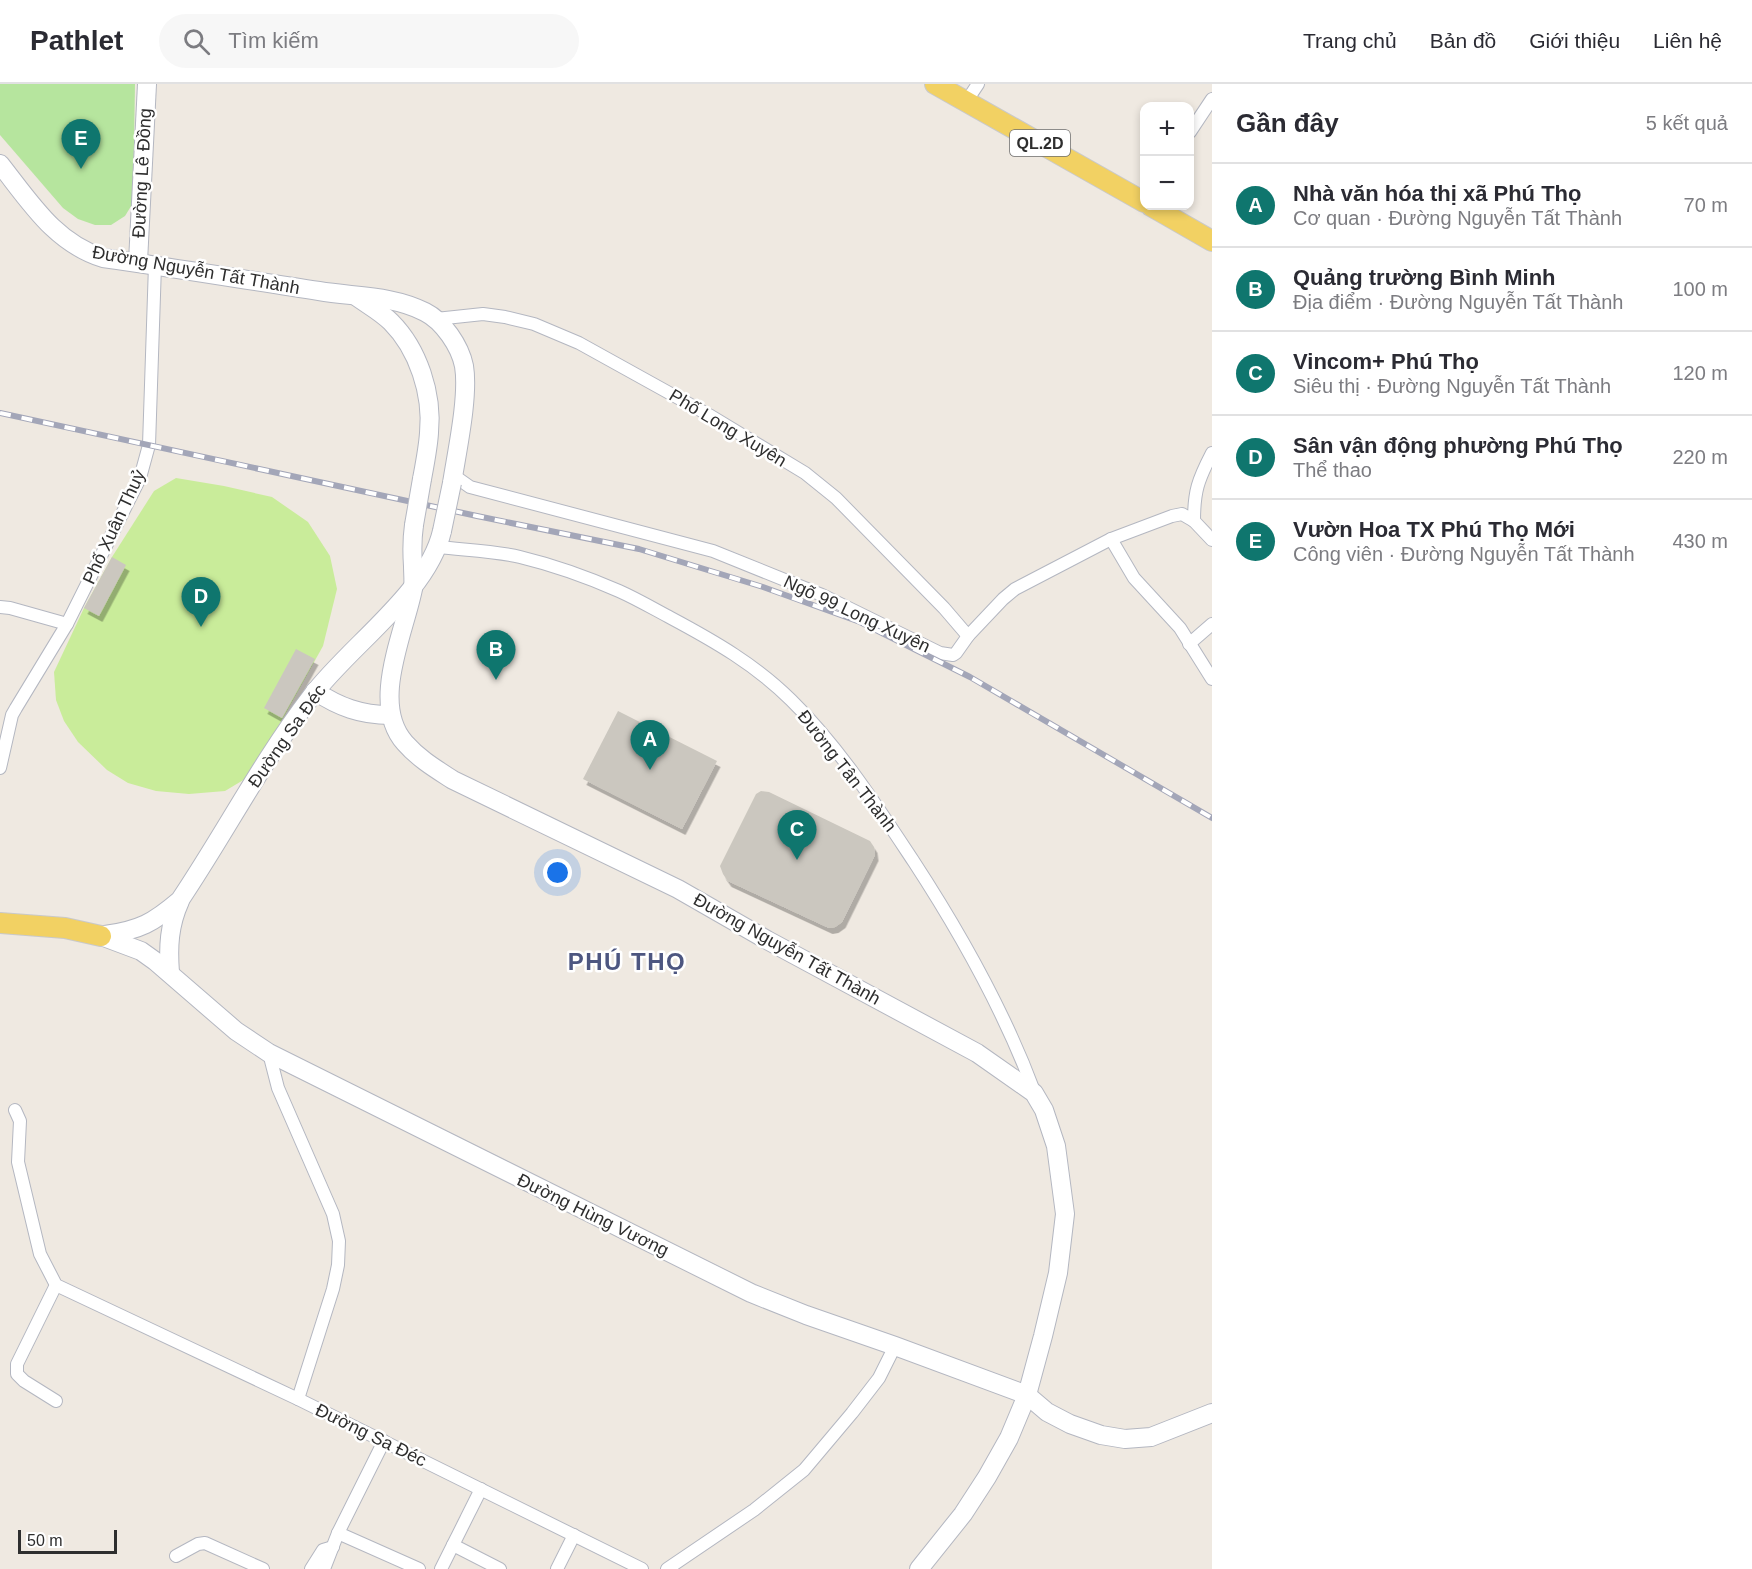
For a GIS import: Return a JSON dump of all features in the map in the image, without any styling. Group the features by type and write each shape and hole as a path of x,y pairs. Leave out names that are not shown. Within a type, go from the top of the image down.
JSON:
{"main road":[{"name":"Đường Lê Đồng","path":"146,264 147,84"},
{"name":"QL.2D","path":"935,84 1140,200"},
{"name":"Đường Nguyễn Tất Thành","path":"0,164 38,212 62,237 89,254 357,297 387,299 426,312 436,319 446,330 464,365 463,406 453,479 441,539"},
{"path":"1158,210 1212,242"},
{"name":"Đường Nguyễn Tất Thành","path":"357,297 389,321 415,354 423,378 430,430 412,540 413,587"},
{"path":"315,691 331,701 358,712 390,715 396,655 413,587 441,539"},
{"name":"Đường Sa Đéc","path":"170,973 168,941 174,913 180,900 292,722 315,691 413,587"},
{"name":"Đường Nguyễn Tất Thành","path":"390,715 394,728 411,750 419,758 453,780 678,889 778,946 977,1053 1034,1093 1044,1110 1056,1146 1065,1214 1058,1273 1043,1336 1027,1395 1009,1438 963,1514 919,1569"},
{"name":"Đường Sa Đéc","path":"101,936 143,927 180,900"},
{"name":"Đường Hùng Vương","path":"0,923 65,928 101,936 141,951 170,973 236,1031 270,1053 751,1293 1027,1395 1037,1405 1058,1418 1086,1430 1113,1438 1139,1439 1211,1417"}],"street":[{"path":"966,102 978,84"},
{"path":"1194,126 1212,99"},
{"name":"Phố Xuân Thuỷ","path":"0,768 12,716 68,624 137,486 149,445 146,264"},
{"name":"Phố Long Xuyên","path":"436,319 483,314 505,316 534,324 579,343 709,415 805,473 836,498 944,608 968,636"},
{"path":"1212,453 1198,479 1194,505 1194,521 1212,540"},
{"name":"Ngõ 99 Long Xuyên","path":"453,479 470,487 713,552 822,595 946,655 956,653 968,636 1003,598 1015,589 1111,539 1177,514 1182,514 1194,521"},
{"name":"Đường Tân Thành","path":"441,539 518,556 621,591 702,634 752,665 790,699 822,733 881,811 941,903 995,1002 1034,1093"},
{"path":"1111,539 1134,578 1176,624 1212,679"},
{"path":"0,607 68,624"},
{"path":"1189,644 1212,624"},
{"name":"Đường Sa Đéc","path":"270,1053 278,1088 333,1214 339,1241 338,1265 333,1289 298,1398 642,1569"},
{"path":"15,1110 20,1120 18,1162 40,1254 56,1285 298,1398"},
{"path":"56,1285 17,1364 17,1374 24,1381 56,1401"},
{"path":"667,1569 754,1510 804,1470 879,1377 895,1346"},
{"path":"324,1569 384,1441"},
{"path":"441,1569 481,1489"},
{"path":"339,1533 419,1569"},
{"path":"557,1569 574,1535"},
{"path":"176,1556 198,1544 205,1543 263,1569"},
{"path":"453,1545 500,1569"},
{"path":"312,1569 323,1550 333,1547"}],"green space":[{"path":"0,84 135,84 133,203 125,216 111,225 95,225 78,219 63,208 0,135"},
{"path":"176,478 272,497 308,522 330,556 337,589 323,646 250,776 225,791 189,794 156,791 128,783 107,770 78,742 64,721 56,700 54,672 84,608 112,557 154,491"}],"building":[{"path":"112,557 126,565 99,616 84,608"},
{"path":"296,649 315,659 282,718 264,708"},
{"path":"618,711 717,761 682,829 583,779"},
{"path":"761,791 769,792 870,841 874,847 875,855 842,922 835,927 829,928 728,881 723,874 720,866 756,794"}],"railway":[{"path":"0,413 639,549 763,587 860,622 970,677 1212,818"}],"place":[{"name":"Vườn Hoa TX Phú Thọ Mới","path":"81,169"},
{"name":"Sân vận động phường Phú Thọ","path":"201,627"},
{"name":"Quảng trường Bình Minh","path":"496,680"},
{"name":"Nhà văn hóa thị xã Phú Thọ","path":"650,770"},
{"name":"Vincom+ Phú Thọ","path":"797,860"}],"district":[{"name":"PHÚ THỌ","path":"627,962"}]}
